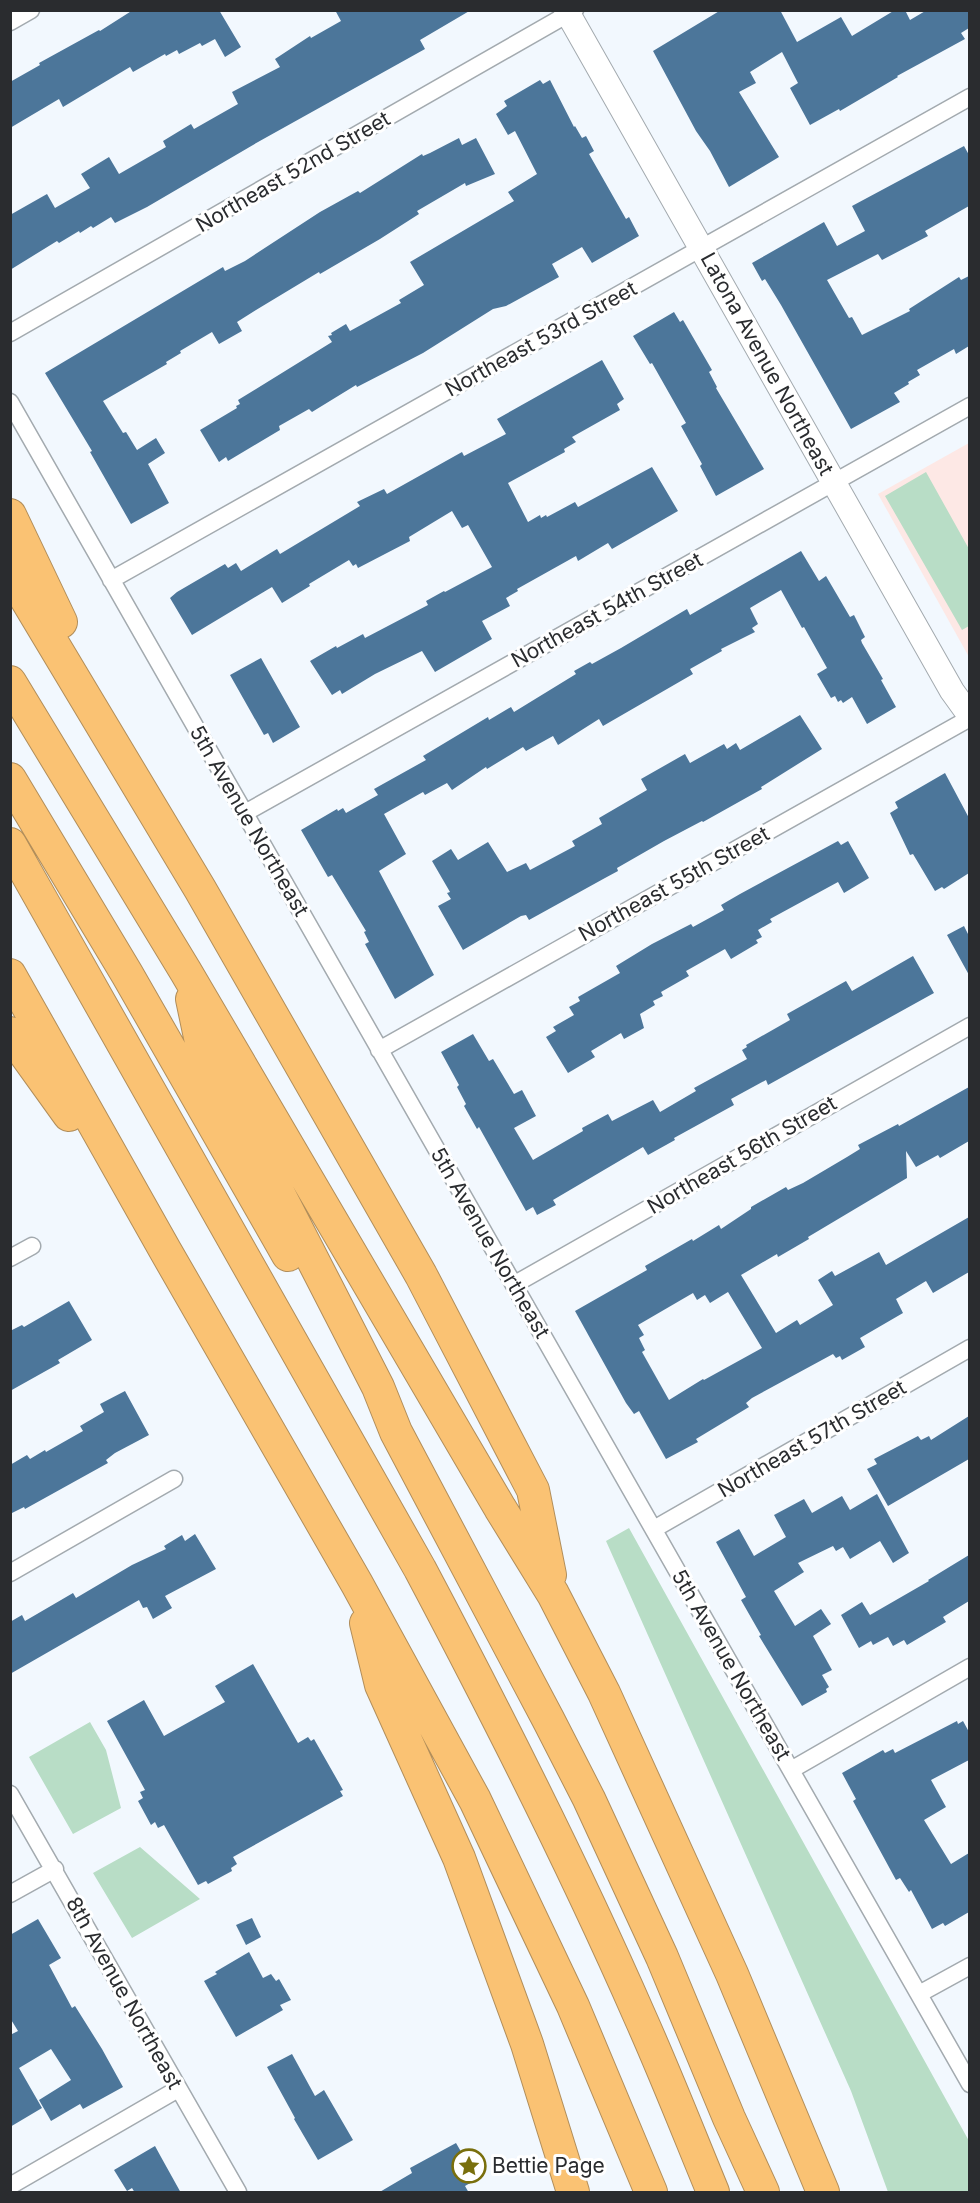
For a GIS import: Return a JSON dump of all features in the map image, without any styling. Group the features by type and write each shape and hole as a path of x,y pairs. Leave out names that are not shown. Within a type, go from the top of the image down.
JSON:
{"highway":[{"path":"10,515 89,680 200,889"},
{"path":"10,572 200,889 422,1275 533,1490 553,1593"},
{"path":"10,682 186,972 500,1508 553,1593 604,1693 732,1974 823,2193"},
{"path":"10,779 127,974 365,1390 396,1432"},
{"path":"10,844 420,1569 465,1654 557,1836 640,2016 713,2193"},
{"path":"186,972 201,1042 378,1387 396,1432 589,1799 662,1957 763,2193"},
{"path":"10,975 357,1584 475,1800 573,2006 651,2193"},
{"path":"10,1033 165,1250"},
{"path":"357,1584 381,1685 459,1858 527,2044 573,2193"}],"street":[{"path":"10,22 31,10"},
{"name":"Latona Avenue Northeast","path":"570,12 952,691 969,717"},
{"name":"Northeast 52nd Street","path":"10,333 570,12"},
{"name":"Northeast 53rd Street","path":"111,580 969,97"},
{"name":"5th Avenue Northeast","path":"10,402 515,1284 969,2084"},
{"name":"Northeast 54th Street","path":"245,813 969,406"},
{"name":"Northeast 55th Street","path":"379,1050 969,717"},
{"name":"Northeast 56th Street","path":"515,1284 969,1026"},
{"path":"10,1258 32,1246"},
{"name":"Northeast 57th Street","path":"654,1529 969,1348"},
{"path":"10,1573 174,1479"},
{"path":"791,1770 969,1667"},
{"name":"8th Avenue Northeast","path":"10,1794 55,1869 238,2193"},
{"path":"10,1894 55,1869"},
{"path":"919,1994 969,1966"},
{"path":"10,2186 178,2089"}],"shaded area":[{"path":"969,443 969,657 878,494"}],"green space":[{"path":"926,472 969,549 969,626 962,630 885,496"},
{"path":"629,1528 969,2141 969,2192 888,2192 851,2091 606,1541"},
{"path":"90,1722 106,1750 121,1808 73,1834 29,1757"},
{"path":"140,1847 200,1899 132,1938 93,1873"}],"building":[{"path":"133,10 219,10 241,47 225,57 215,39 202,46 200,43 179,54 177,50 166,56 165,54 133,72 130,67 63,107 59,99 10,128 10,82"},
{"path":"335,10 471,10 420,40 425,49 147,207 115,223 111,217 93,228 91,226 80,233 79,231 59,243 57,241 10,270 10,215 47,194 55,208 90,188 81,174 109,157 119,174 166,147 163,141 191,124 194,129 238,104 232,92 280,67 275,59 310,36 311,38 341,21"},
{"path":"721,10 780,10 797,42 841,17 852,36 895,10 905,10 910,20 927,10 969,10 969,28 961,33 965,39 897,76 840,111 839,109 810,125 790,88 798,83 782,52 750,72 756,83 739,92 779,157 729,187 653,51"},
{"path":"540,80 543,84 550,80 574,127 582,138 586,136 594,151 589,154 626,219 629,217 639,236 592,263 582,247 552,264 559,277 506,306 493,309 423,353 357,387 356,385 312,412 309,409 279,426 280,430 228,461 226,457 219,462 200,430 237,408 236,406 240,404 238,400 332,342 328,336 332,335 331,333 346,324 350,331 401,303 399,300 424,285 410,262 514,201 508,192 537,174 515,131 508,135 496,114 507,106 504,101"},
{"path":"459,138 462,145 476,138 495,174 466,186 465,183 417,211 419,214 380,239 256,310 237,322 242,331 219,344 212,332 180,351 181,353 166,362 167,364 103,401 123,433 126,432 137,450 156,438 165,453 148,464 169,503 131,524 90,452 92,451 45,373 223,267 225,271 245,261 320,212 358,191 360,193 422,154 423,156 430,153"},
{"path":"964,146 969,155 969,206 925,231 928,236 882,260 878,254 827,280 849,318 852,317 862,335 910,311 909,309 959,277 961,280 969,276 969,346 956,354 954,349 917,370 920,375 894,393 900,402 851,429 781,305 765,279 762,281 752,263 824,222 837,246 865,231 852,206"},
{"path":"674,312 680,322 683,320 712,370 709,372 716,388 764,469 716,496 681,426 686,423 652,363 650,364 633,336"},
{"path":"602,360 624,399 617,404 620,410 572,437 576,442 564,449 565,452 508,483 528,522 540,515 541,518 546,515 547,517 575,502 578,507 652,467 678,511 612,549 608,543 578,561 576,556 517,589 518,591 506,598 510,606 482,621 492,639 435,672 422,651 375,674 342,694 340,690 332,695 310,661 363,634 365,638 428,605 426,601 492,567 468,525 462,528 452,511 409,537 410,541 358,568 356,564 353,566 349,560 282,603 272,587 192,635 170,598 177,592 225,564 228,568 236,563 241,571 277,549 280,554 360,506 357,502 384,489 387,494 462,452 464,456 506,434 497,419"},
{"path":"801,551 819,581 826,576 850,617 854,615 865,637 861,640 862,643 896,707 867,724 852,697 843,703 841,700 838,702 835,696 831,698 817,674 827,668 781,590 750,608 758,624 752,628 755,632 721,649 722,651 690,669 693,674 603,726 599,719 558,745 553,736 526,751 523,747 487,769 486,767 452,790 447,783 425,795 423,792 384,814 406,854 379,871 434,975 395,999 365,944 369,942 364,932 366,931 332,875 328,877 301,830 337,809 338,811 343,808 346,813 378,795 374,789 426,760 423,756 488,717 489,720 511,707 514,712 576,674 574,671 590,662 592,664 687,609 690,615"},
{"path":"261,658 300,727 273,743 268,733 264,735 230,675"},
{"path":"800,715 822,749 761,787 762,789 664,841 617,868 618,871 529,920 526,915 521,916 463,950 438,906 451,899 447,893 450,892 432,861 451,849 458,860 488,842 507,872 526,863 530,870 575,846 572,841 602,824 599,818 647,790 641,779 685,754 690,763 724,744 727,749 736,743 740,750"},
{"path":"945,773 969,818 969,873 944,889 942,887 935,891 913,854 910,855 890,813 898,808 895,802"},
{"path":"838,841 841,845 848,841 869,878 844,893 838,882 770,919 772,922 758,930 762,937 756,940 758,943 731,959 725,949 686,971 689,976 661,992 663,996 653,1001 655,1005 640,1014 644,1028 624,1039 621,1033 591,1051 595,1057 568,1073 546,1037 556,1031 553,1027 574,1015 569,1007 580,1001 578,997 620,973 616,966 652,944 691,924 693,927 724,910 721,905"},
{"path":"964,926 969,936 969,975 947,935"},
{"path":"913,956 934,993 768,1085 766,1080 731,1099 734,1105 648,1155 643,1147 553,1200 556,1205 537,1215 533,1207 526,1211 479,1127 477,1129 464,1106 466,1104 457,1087 459,1085 441,1052 473,1034 489,1061 493,1059 514,1094 522,1090 536,1116 514,1128 533,1160 608,1114 612,1121 653,1100 660,1112 696,1091 694,1088 747,1059 742,1050 747,1047 746,1045 790,1020 787,1014 846,981 852,991"},
{"path":"969,1087 969,1141 940,1158 938,1155 916,1167 906,1151 907,1178 808,1237 809,1239 741,1275 776,1333 797,1320 800,1325 833,1305 818,1280 832,1271 835,1276 879,1252 886,1265 969,1217 969,1272 933,1293 926,1281 896,1299 903,1313 860,1338 865,1347 842,1360 840,1356 836,1358 833,1354 752,1398 746,1403 749,1407 696,1439 698,1442 666,1459 639,1411 634,1414 626,1403 575,1311 647,1270 645,1266 692,1239 693,1241 719,1225 721,1229 751,1207 786,1187 788,1190 803,1183 847,1157 860,1149 858,1145 898,1124 899,1126","holes":["728,1292 762,1348 669,1400 642,1352 645,1350 639,1338 644,1335 638,1325 693,1293 697,1300 705,1295 710,1303"]},
{"path":"69,1301 92,1340 58,1360 60,1363 10,1391 10,1331 22,1325 24,1327"},
{"path":"125,1391 149,1435 115,1453 106,1460 108,1463 25,1509 24,1507 10,1514 10,1465 27,1455 30,1459 45,1450 46,1452 83,1431 80,1426 104,1412 100,1404"},
{"path":"969,1416 969,1459 888,1506 867,1469 877,1464 874,1459 918,1436 921,1440 929,1436 931,1440"},
{"path":"877,1494 909,1553 893,1563 880,1541 850,1559 843,1547 836,1551 833,1546 798,1563 804,1572 774,1591 795,1626 821,1609 831,1624 813,1636 832,1670 822,1675 829,1687 826,1689 827,1692 802,1706 759,1636 761,1635 741,1600 746,1597 716,1542 739,1529 754,1556 786,1537 774,1515 804,1499 812,1513 842,1496 850,1510"},
{"path":"195,1534 216,1569 165,1596 172,1608 153,1619 147,1607 143,1608 139,1600 10,1674 10,1622 22,1615 25,1621 73,1593 76,1598 132,1565 166,1549 164,1546 182,1535 185,1541"},
{"path":"969,1555 969,1601 943,1617 946,1622 907,1645 904,1640 893,1646 888,1637 873,1645 871,1641 859,1648 841,1615 862,1602 870,1615"},
{"path":"253,1664 298,1743 308,1737 311,1741 314,1739 343,1790 340,1791 343,1796 233,1857 237,1864 231,1868 232,1871 208,1884 206,1881 198,1885 164,1825 158,1828 155,1822 151,1825 138,1801 143,1798 140,1792 145,1790 107,1721 144,1700 164,1736 225,1702 215,1686"},
{"path":"957,1721 958,1724 963,1721 969,1732 969,1760 931,1780 946,1807 924,1820 951,1864 969,1853 969,1912 945,1926 943,1923 932,1929 911,1890 909,1892 900,1878 896,1880 853,1801 856,1799 842,1773 883,1750 885,1753 893,1749 895,1753"},
{"path":"252,1918 261,1937 246,1945 236,1925"},
{"path":"38,1919 61,1958 49,1965 72,2008 75,2006 123,2087 83,2109 80,2104 51,2121 39,2100 71,2080 51,2049 19,2068 42,2108 10,2127 10,2035 18,2031 10,2018 10,1935"},
{"path":"249,1952 263,1978 271,1974 276,1981 279,1979 291,2000 280,2005 283,2010 236,2037 204,1981"},
{"path":"292,2054 315,2096 324,2090 353,2140 318,2160 267,2067"},
{"path":"456,2143 477,2179 465,2186 469,2193 378,2193 412,2173 410,2168"},
{"path":"155,2146 181,2193 135,2193 132,2188 127,2191 114,2170"}],"place":[{"name":"Bettie Page","path":"469,2166"}]}
